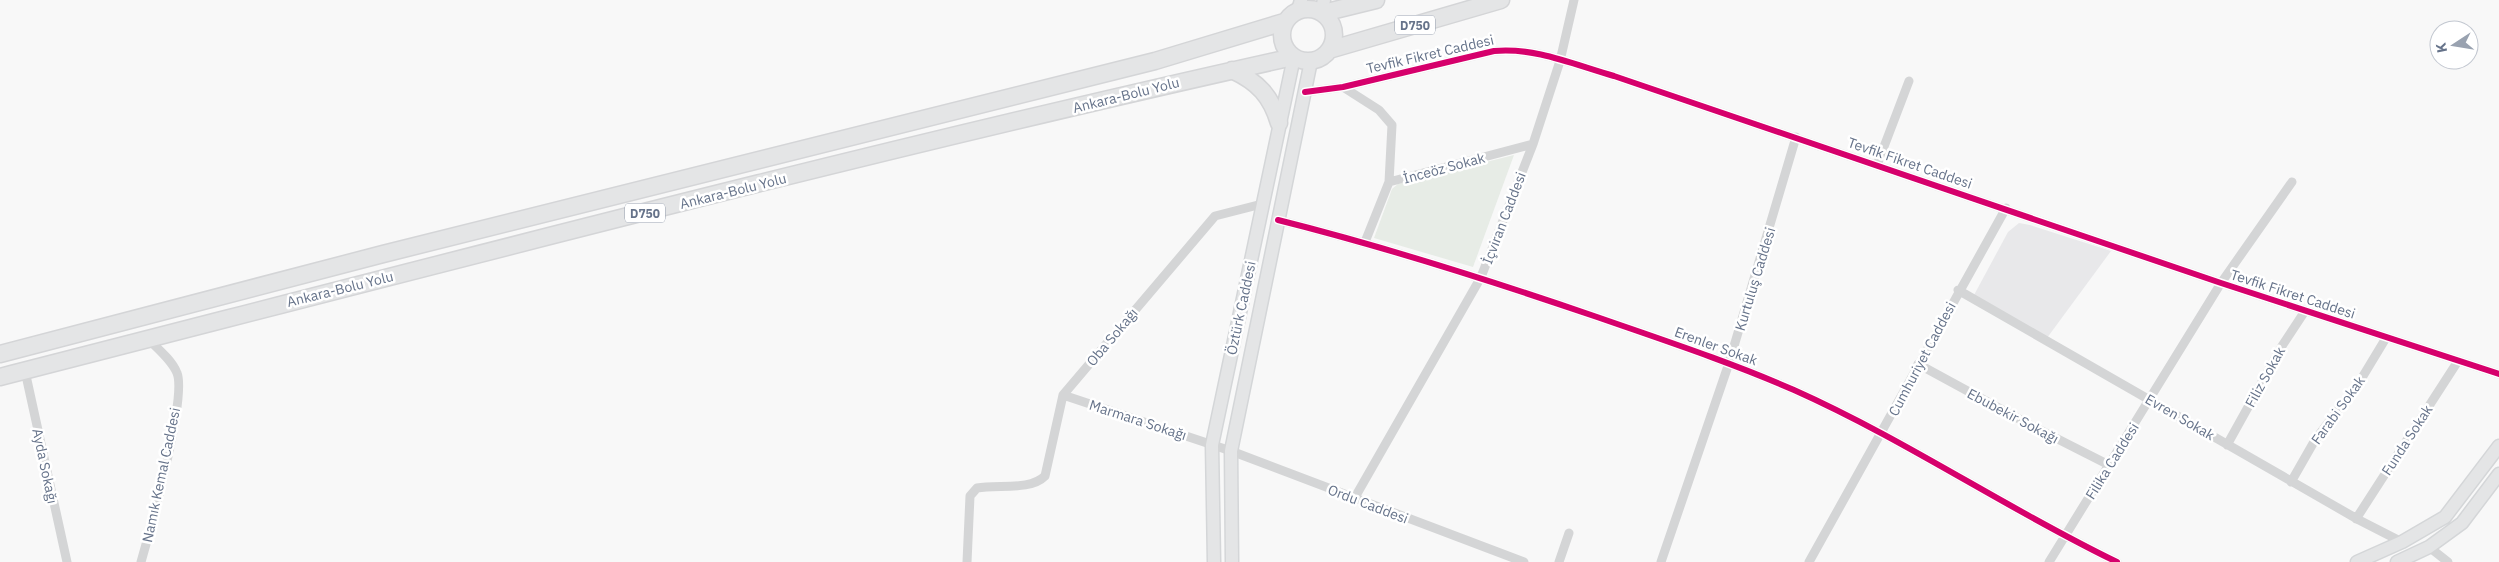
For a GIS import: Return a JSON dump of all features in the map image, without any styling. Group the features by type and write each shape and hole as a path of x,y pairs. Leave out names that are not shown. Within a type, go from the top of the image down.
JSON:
{"highway":[{"name":"D750","path":"1329,50 1501,0"},
{"path":"1323,8 1334,30 1334,37 1329,50 1321,57 1311,61 1293,57 1282,41 1284,22 1300,5 1310,8 1323,8 1365,1"},
{"name":"Ankara-Bolu Yolu","path":"0,354 383,254 1155,61 1284,22"},
{"name":"Ankara-Bolu Yolu","path":"0,377 389,276 1232,70 1293,57"},
{"path":"1232,70 1249,78 1263,90 1274,105 1279,123"}],"street":[{"name":"İçviran Caddesi","path":"1354,499 1481,278 1533,144 1560,61 1574,0"},
{"name":"Tevfik Fikret Caddesi","path":"1305,92 1343,87 1494,51 1513,50 1531,52 1614,76 2006,208 2221,283 2499,374"},
{"name":"Öztürk Caddesi","path":"1214,562 1212,445 1293,57"},
{"name":"Öztürk Caddesi","path":"1232,562 1231,451 1311,61"},
{"path":"1876,165 1909,81"},
{"path":"1343,87 1379,110 1392,125 1389,182"},
{"name":"Kurtuluş Caddesi","path":"1661,562 1729,363 1796,137"},
{"name":"İnceöz Sokak","path":"1365,242 1389,182 1533,144"},
{"name":"Filika Caddesi","path":"2049,562 2221,283 2292,182"},
{"name":"Oba Sokağı","path":"967,562 970,496 977,488 994,485 1031,486 1046,476 1063,395 1215,216 1262,204"},
{"name":"Cumhuriyet Caddesi","path":"1809,562 1882,434 1958,290 2006,208"},
{"name":"Erenler Sokak","path":"1278,220 1365,242 1481,278 1729,363 1796,391 1882,434 2064,537 2117,562"},
{"name":"Evren Sokak","path":"1958,290 2356,519 2402,542"},
{"name":"Filiz Sokak","path":"2227,445 2282,346 2305,311"},
{"name":"Namık Kemal Caddesi","path":"142,562 176,412 179,378 174,368 147,338"},
{"name":"Farabi Sokak","path":"2291,482 2315,440 2360,381 2386,338"},
{"name":"Funda Sokak","path":"2356,519 2458,361"},
{"name":"Ebubekir Sokağı","path":"1918,364 2032,426 2109,465"},
{"name":"Ayda Sokağı","path":"25,371 67,562"},
{"name":"Marmara Sokağı","path":"1063,395 1212,445"},
{"name":"Ordu Caddesi","path":"1212,445 1524,562"},
{"path":"2357,562 2402,542 2445,517 2499,446"},
{"path":"2396,562 2429,547 2462,522 2499,474"},
{"path":"1558,562 1569,533"},
{"path":"2429,547 2448,562"}],"shaded area":[{"path":"1514,155 1473,267 1374,238 1392,189 1398,184"},
{"path":"2019,223 2111,251 2047,338 1974,295 2008,232"}],"cycle path":[{"path":"1305,92 1343,87 1494,51 1509,50 1540,54 1614,76 2221,283 2499,374"},
{"path":"1278,220 1399,253 1518,290 1671,343 1770,380 1836,410 1916,452 2036,520 2117,562"}]}
